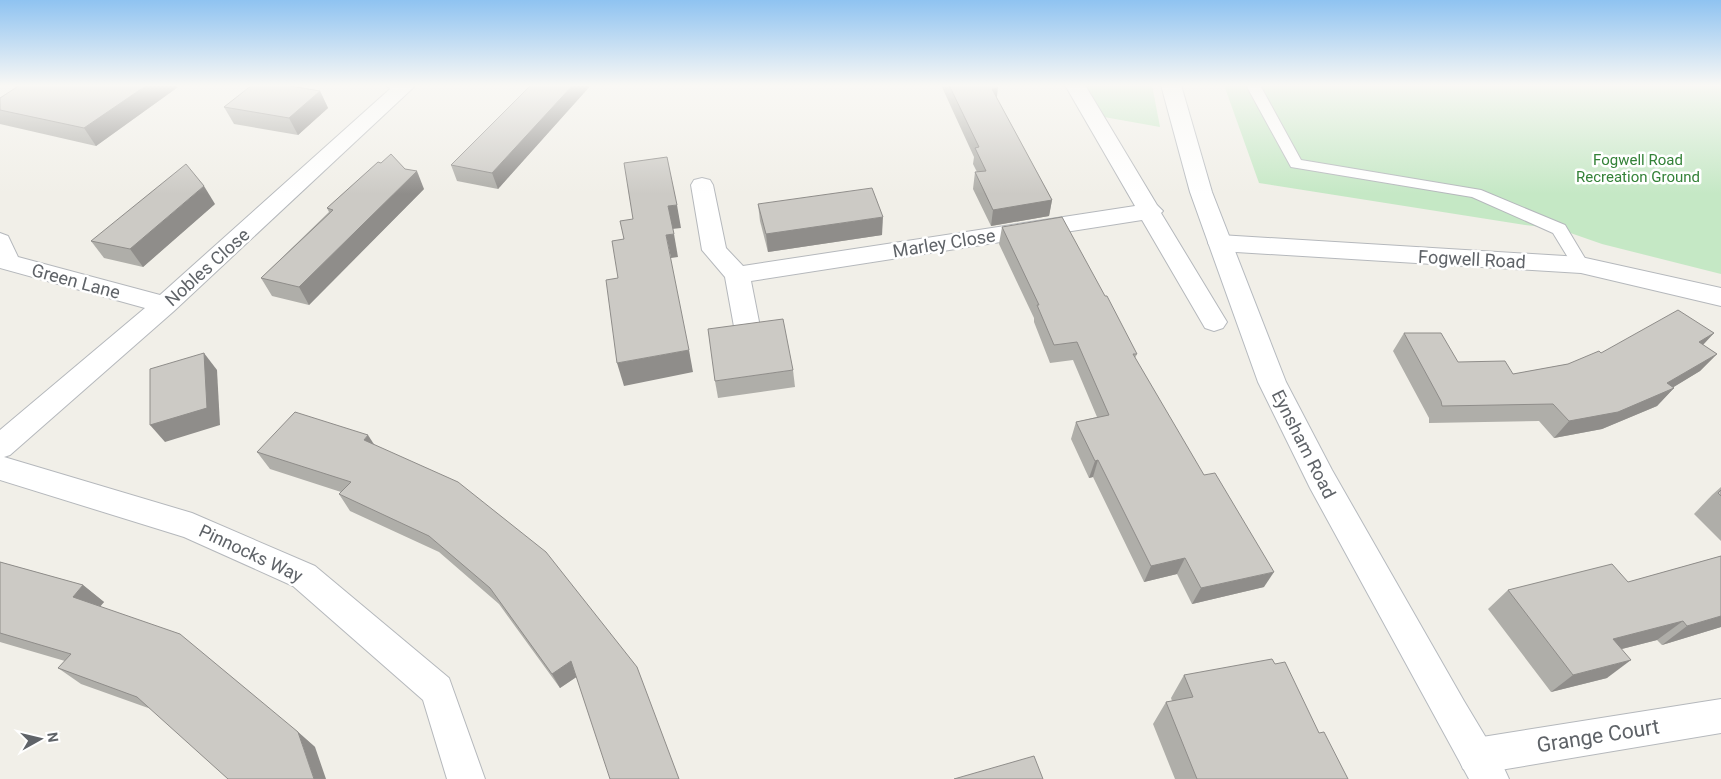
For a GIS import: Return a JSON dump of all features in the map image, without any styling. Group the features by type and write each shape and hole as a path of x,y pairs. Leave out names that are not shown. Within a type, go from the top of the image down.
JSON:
{"street":[{"name":"Nobles Close","path":"0,448 166,305 366,121"},
{"path":"1098,121 1214,322"},
{"name":"Eynsham Road","path":"1181,121 1201,192 1272,382 1321,479 1483,767"},
{"path":"702,185 714,250 737,275 748,332"},
{"name":"Marley Close","path":"737,275 1151,211"},
{"name":"Green Lane","path":"0,241 8,262 166,305"},
{"name":"Fogwell Road","path":"1220,243 1581,265 1721,297"},
{"name":"Pinnocks Way","path":"0,468 192,526 304,576 437,690 466,779"},
{"name":"Grange Court","path":"1483,767 1721,716"}],"lane":[{"path":"1273,121 1296,164 1476,193 1559,228 1581,265"}],"green space":[{"path":"1128,121 1159,121 1160,127"},
{"name":"Fogwell Road Recreation Ground","path":"1237,121 1721,121 1721,274 1602,244 1559,229 1259,183"}],"building":[{"path":"53,121 94,121 84,128"},
{"path":"495,121 540,121 492,173 451,165"},
{"path":"967,121 1009,121 1052,200 993,210 975,172 986,171 975,148 979,147"},
{"path":"391,154 405,169 417,171 299,287 261,278 333,210 327,208 378,162 381,163"},
{"path":"667,157 677,205 668,206 674,234 666,235 689,350 617,363 606,280 618,278 612,241 624,239 620,221 633,219 624,163"},
{"path":"186,164 204,186 130,249 91,241"},
{"path":"872,188 883,217 766,234 758,204"},
{"path":"1062,217 1105,296 1107,296 1137,354 1133,354 1204,475 1215,473 1274,572 1201,588 1185,558 1151,566 1098,460 1095,461 1076,422 1109,415 1077,342 1054,345 1037,305 1039,305 1002,227"},
{"path":"1678,310 1714,333 1699,342 1717,354 1667,383 1674,388 1618,412 1569,421 1553,404 1442,406 1404,333 1441,333 1458,362 1505,361 1513,374 1568,364 1599,351 1601,353"},
{"path":"783,319 793,370 715,381 708,329"},
{"path":"204,353 207,408 150,425 150,369"},
{"path":"295,412 368,435 364,440 458,482 546,552 637,667 679,779 610,779 571,661 552,674 490,588 429,536 339,494 351,482 257,452"},
{"path":"1721,556 1721,616 1687,626 1683,621 1613,639 1631,660 1573,675 1508,590 1612,564 1628,582"},
{"path":"0,562 83,585 73,597 180,634 298,732 314,779 228,779 137,697 58,668 71,654 0,633"},
{"path":"1272,659 1275,664 1285,662 1319,733 1324,732 1348,779 1197,779 1166,702 1193,697 1184,675"},
{"path":"1034,756 1043,779 954,779"}]}
